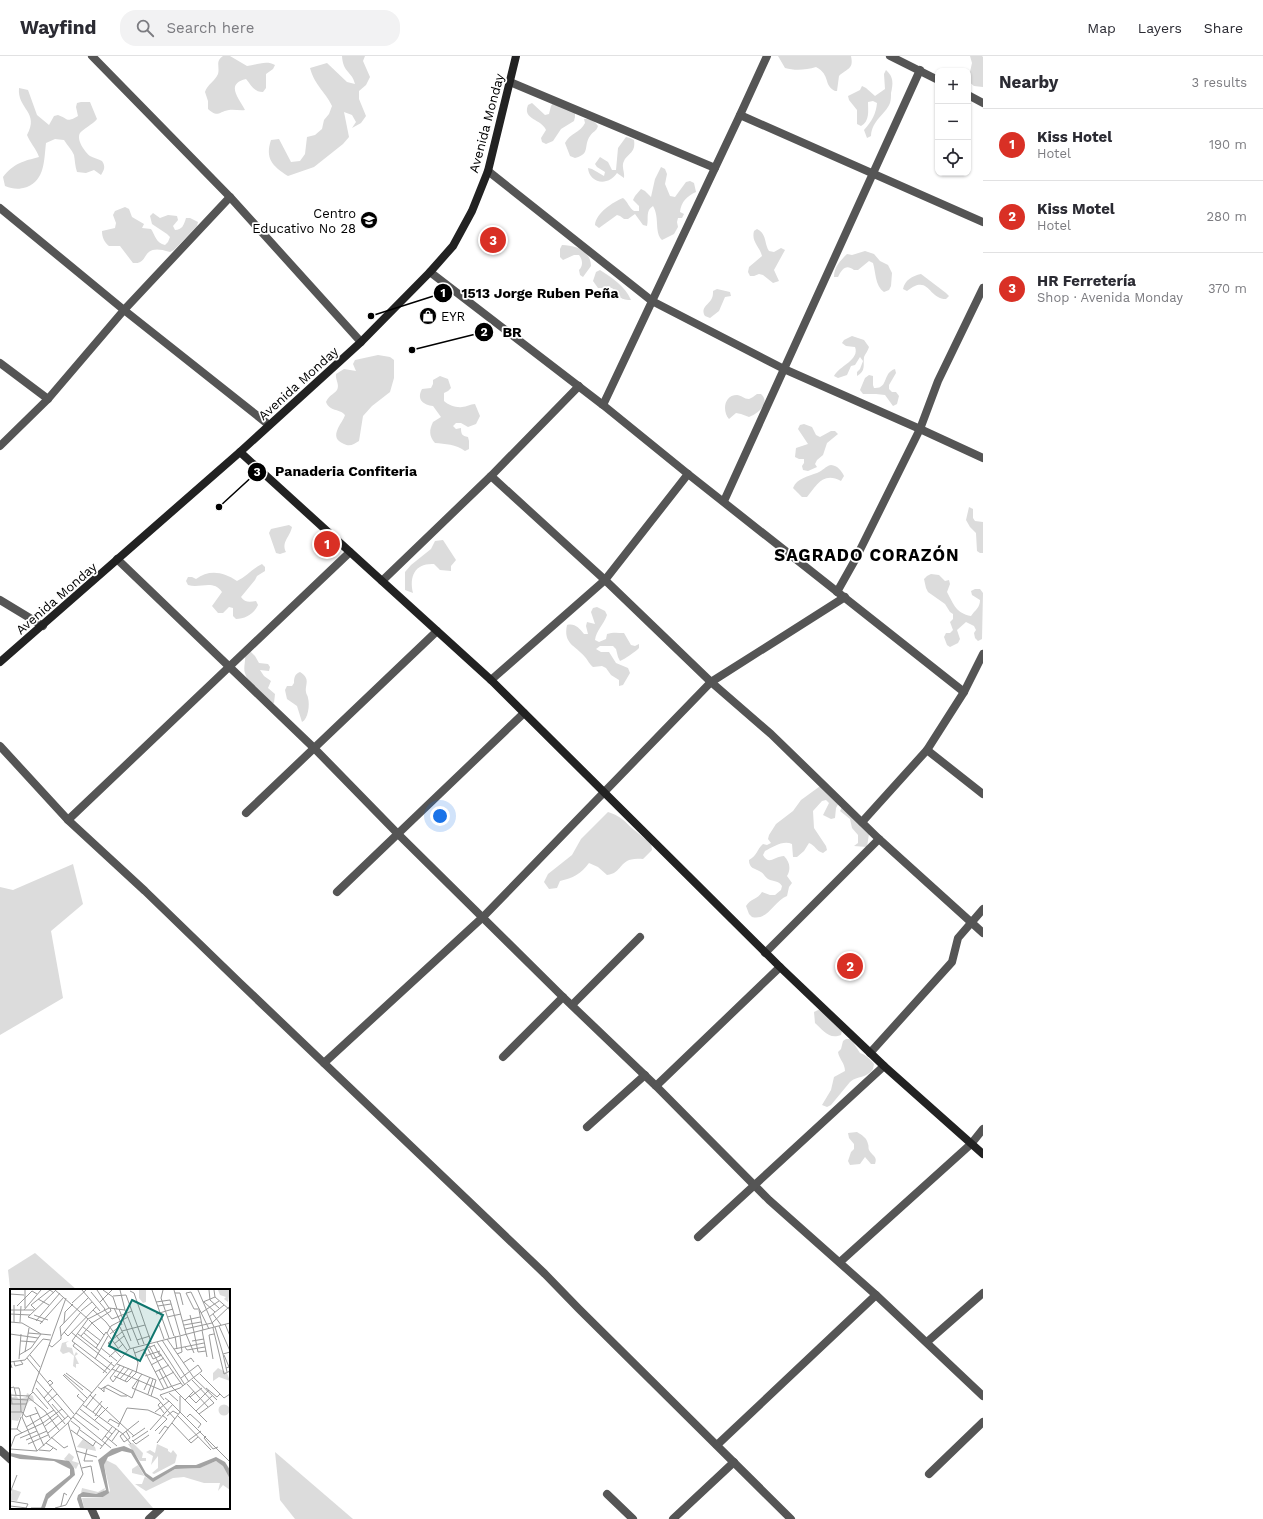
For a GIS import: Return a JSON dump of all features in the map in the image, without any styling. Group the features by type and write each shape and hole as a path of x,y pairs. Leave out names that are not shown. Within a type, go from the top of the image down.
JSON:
{"street":[{"path":"92,56 230,197 361,342"},
{"name":"Avenida Monday","path":"0,662 43,626 240,452 361,342 430,272 453,246 472,211 488,171 516,56"},
{"path":"603,405 740,115 766,56"},
{"path":"891,56 935,78"},
{"path":"724,501 920,70"},
{"path":"510,82 715,168"},
{"path":"971,97 983,103"},
{"path":"740,115 983,222"},
{"path":"488,171 652,301 784,369 983,458"},
{"path":"0,446 48,399 124,310 230,197"},
{"path":"0,208 124,310 270,425"},
{"path":"430,272 579,386 964,692"},
{"path":"837,592 855,560 920,429 938,381 983,288"},
{"path":"0,362 48,399"},
{"path":"382,581 491,476 579,386"},
{"path":"240,452 491,680 780,967 884,1066 983,1154"},
{"path":"491,680 605,580 688,474"},
{"path":"491,476 605,580 711,682 771,734 879,839 983,933"},
{"path":"68,820 350,552"},
{"path":"118,559 314,748 398,834 563,997 645,1075 755,1186 876,1295 983,1396"},
{"path":"324,1063 483,917 711,682 845,597"},
{"path":"0,600 43,626"},
{"path":"246,813 437,631"},
{"path":"862,822 927,750 964,692 983,654"},
{"path":"337,892 524,713"},
{"path":"0,746 68,820 145,891 545,1274 791,1519"},
{"path":"927,750 983,794"},
{"path":"766,953 879,839"},
{"path":"870,1053 952,962 954,958 956,941 983,909"},
{"path":"572,1005 640,938"},
{"path":"656,1086 780,967"},
{"path":"503,1057 563,997"},
{"path":"698,1237 884,1066"},
{"path":"587,1127 645,1075"},
{"path":"840,1262 971,1144 983,1129"},
{"path":"927,1342 983,1293"},
{"path":"717,1445 876,1295"},
{"path":"929,1474 983,1422"},
{"path":"0,1450 10,1459"},
{"path":"673,1519 734,1462"},
{"path":"607,1494 633,1519"},
{"path":"91,1509 96,1519"},
{"path":"148,1519 160,1509"}],"shaded area":[{"path":"223,56 230,56 247,66 265,63 275,65 273,69 266,74 266,88 263,92 260,92 251,86 246,79 236,84 235,92 245,110 229,110 216,114 208,109 208,101 205,92 207,87 218,74 218,62"},
{"path":"342,56 365,56 363,61 370,77 366,85 359,91 359,99 366,116 361,123 352,128 356,122 352,115 344,112 349,137 343,144 314,167 288,176 278,169 271,161 269,146 271,140 279,139 291,162 300,161 305,154 307,137 315,135 322,129 324,120 329,114 332,106 317,84 310,68 327,63 347,82 355,84 354,80 344,66"},
{"path":"778,56 851,56 852,64 839,76 837,91 835,91 829,86 824,73 821,70 816,67 800,70 785,68"},
{"path":"970,56 983,57 983,87 974,86 971,84 972,63"},
{"path":"886,70 892,81 890,102 888,107 876,122 871,136 867,138 864,130 876,111 877,103 873,101 868,102 867,119 861,126 857,124 857,110 849,100 848,96 860,90 862,86 875,96 885,89 884,74"},
{"path":"19,88 28,90 37,115 49,125 54,116 58,115 69,120 78,116 76,107 77,103 90,102 97,119 80,133 79,139 84,149 91,157 102,161 104,168 101,175 94,170 86,173 77,172 72,151 64,140 55,139 46,143 44,163 37,180 33,184 18,189 5,186 3,177 7,172 24,161 39,157 27,135 31,121 30,116 21,101"},
{"path":"532,103 545,115 549,114 553,103 575,112 574,121 561,129 553,141 546,144 542,142 541,138 546,130 544,126 528,114 528,105"},
{"path":"584,119 592,120 598,126 588,140 585,152 575,158 570,156 565,143 569,137 581,129 585,123"},
{"path":"626,137 634,140 634,148 623,163 624,178 617,173 609,180 604,182 595,180 589,173 588,168 604,176 605,172 595,164 600,157 608,162 612,170 616,170 618,148"},
{"path":"661,167 665,169 667,174 665,184 670,196 675,197 686,182 690,181 694,183 696,192 687,197 683,202 680,212 684,214 682,218 678,218 678,227 674,234 662,240 658,233 656,215 653,206 648,212 647,226 643,225 635,214 628,219 624,219 617,215 599,228 595,225 598,216 602,212 610,205 623,198 632,210 639,211 639,206 633,200 635,196 641,189 651,197 655,179"},
{"path":"125,207 129,209 132,217 144,224 142,228 151,229 158,241 165,245 170,237 152,224 150,216 153,213 160,218 168,215 177,216 178,220 173,226 175,230 182,227 186,218 190,218 198,222 197,226 174,250 170,252 154,250 149,252 142,261 133,263 120,246 109,246 102,235 102,231 115,228 116,223 113,215 115,211"},
{"path":"757,229 764,236 769,251 774,252 781,248 785,250 774,270 779,281 773,283 763,275 759,274 750,276 748,272 749,267 762,256 753,235 754,231"},
{"path":"562,245 577,248 588,256 591,266 583,277 580,275 579,270 582,265 582,261 579,255 574,255 563,260 560,257 560,249"},
{"path":"865,251 874,254 880,261 888,265 892,273 891,286 889,290 884,292 881,289 876,279 873,263 869,261 858,270 846,267 838,277 834,277 836,267 847,254 852,255"},
{"path":"600,270 622,286 631,300 621,298 612,288 598,288 593,281 596,272"},
{"path":"921,274 949,296 946,299 940,298 928,288 920,285 914,286 907,291 903,289 905,283 909,279"},
{"path":"717,289 730,292 731,296 725,297 719,311 710,318 705,316 704,308 711,300 713,291"},
{"path":"852,336 864,340 869,347 864,357 863,370 857,376 857,372 863,361 860,357 855,365 851,366 847,375 838,378 834,376 855,356 855,347 846,346 842,343 844,340"},
{"path":"378,355 390,357 394,360 394,378 390,392 372,406 363,416 359,441 352,445 346,445 339,441 336,434 345,415 340,411 332,409 326,402 338,388 336,374 344,369 356,371 353,364 355,360"},
{"path":"895,369 896,373 889,385 889,389 892,392 896,392 899,396 897,404 893,406 885,395 863,394 860,390 865,378 869,375 873,376 874,388 879,388 884,383 888,374"},
{"path":"440,376 448,379 451,388 444,393 444,401 450,405 458,407 475,404 480,416 476,424 468,427 461,423 456,423 453,426 456,429 461,428 462,434 468,437 469,449 465,451 447,444 435,443 431,435 430,430 433,422 441,417 433,406 424,403 420,399 420,393 422,389 431,388 433,380"},
{"path":"757,394 761,394 765,401 759,411 749,417 736,413 729,419 725,412 725,408 729,398 737,395 749,399"},
{"path":"804,424 812,427 816,435 820,437 831,431 835,431 838,434 827,443 823,455 815,464 817,467 808,471 803,470 802,466 804,459 795,457 796,448 808,444 798,429 800,425"},
{"path":"831,465 837,467 842,472 844,476 841,481 835,478 825,479 817,484 807,497 802,497 793,488 800,480"},
{"path":"969,507 973,509 973,518 975,521 983,522 983,553 977,551 976,533 966,520"},
{"path":"289,525 292,527 285,542 286,552 280,554 276,553 269,533 271,529"},
{"path":"443,540 456,560 451,566 451,571 440,570 434,564 422,566 418,568 413,576 413,593 405,590 405,572 411,565 431,549 435,541"},
{"path":"262,564 265,567 265,571 257,576 241,597 246,601 256,601 258,605 252,613 243,618 236,619 233,616 233,608 229,607 223,613 218,613 212,606 222,592 215,586 193,586 188,585 186,581 188,577 196,579 206,574 216,573 227,575 237,581"},
{"path":"931,574 939,575 945,581 949,580 950,584 947,592 956,608 966,615 971,616 980,603 980,600 972,595 971,591 980,589 983,593 982,639 978,641 975,638 974,633 976,630 974,626 966,622 957,630 960,639 958,643 950,647 947,645 944,637 946,633 950,633 953,630 950,622 953,619 953,614 945,604 928,592 924,579"},
{"path":"597,607 605,611 607,615 595,640 599,642 606,639 607,634 609,633 624,633 631,645 635,646 639,644 639,648 637,650 620,661 616,649 613,646 600,646 596,649 601,652 609,652 616,663 628,668 630,673 623,685 619,686 619,680 611,675 606,668 602,666 593,667 568,640 566,631 567,625 577,626 584,634 588,634 586,626 587,622 595,624 591,612 593,608"},
{"path":"249,650 259,663 268,664 270,667 269,671 260,670 264,676 271,681 268,688 275,694 274,703 270,703 249,682 244,669 245,654"},
{"path":"300,672 305,677 307,682 306,692 309,704 306,718 302,722 297,706 287,699 285,690 287,686 292,686 295,676"},
{"path":"823,784 840,801 836,808 835,818 831,819 823,815 829,803 826,800 822,801 813,811 814,828 827,850 823,853 809,843 804,851 797,857 793,857 792,844 785,843 778,844 765,851 763,855 768,860 781,856 786,858 789,866 787,876 792,883 789,887 787,896 778,902 767,913 762,916 752,917 746,906 762,892 775,895 781,890 782,886 777,882 768,879 761,872 751,867 749,860 754,857 763,844 767,845 771,843 768,839 769,835 776,824 793,811 801,800"},
{"path":"842,807 869,834 867,847 854,846 858,843 858,835 852,828 850,819 840,811"},
{"path":"608,812 621,818 651,843 652,850 643,859 629,860 625,862 612,874 607,875 598,867 589,863 576,875 560,881 557,888 549,889 544,882 548,874 572,855 581,839"},
{"path":"73,864 83,904 51,931 63,998 0,1035 0,887 13,890"},
{"path":"818,1010 825,1011 842,1031 841,1035 830,1035 815,1023 814,1012"},
{"path":"846,1039 851,1039 860,1053 871,1060 874,1064 873,1069 865,1076 856,1078 850,1082 831,1105 827,1107 822,1105 831,1090 834,1077 845,1071 838,1052 841,1049 843,1041"},
{"path":"857,1132 867,1140 869,1150 876,1159 875,1164 871,1164 865,1157 860,1164 850,1165 848,1161 851,1152 854,1149 854,1144 849,1138 848,1133"},
{"path":"35,1253 76,1289 10,1289 8,1270"},
{"path":"275,1452 353,1519 295,1519 280,1500"}],"place":[{"name":"Centro Educativo No 28","path":"369,220"},
{"name":"HR Ferretería","path":"493,240"},
{"name":"1513 Jorge Ruben Peña","path":"371,316"},
{"name":"EYR","path":"428,316"},
{"name":"BR","path":"412,350"},
{"name":"Panaderia Confiteria","path":"219,507"},
{"name":"Kiss Hotel","path":"327,544"},
{"name":"Kiss Motel","path":"850,966"}],"district":[{"name":"SAGRADO CORAZÓN","path":"867,555"}]}
